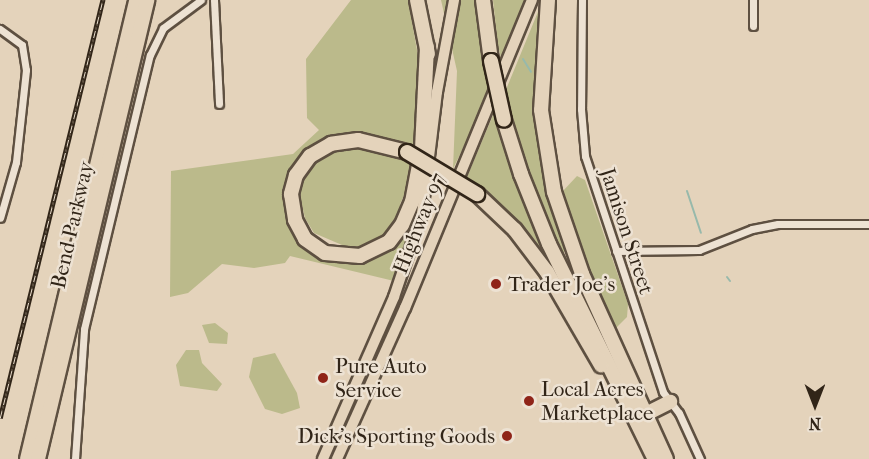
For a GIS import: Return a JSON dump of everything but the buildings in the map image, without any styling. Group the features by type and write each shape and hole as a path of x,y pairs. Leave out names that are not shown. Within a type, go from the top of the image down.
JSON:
{"highway":[{"name":"Bend Parkway","path":"27,459 136,0"},
{"name":"Bend Parkway","path":"38,459 147,0"},
{"path":"417,0 427,47 434,129"},
{"path":"483,0 491,61 504,120 539,222 616,373 653,456"},
{"path":"548,0 541,110 554,192 586,283 648,413 666,459"},
{"path":"427,47 422,149 412,202 402,225 389,242 360,256 325,253 305,238 295,220 291,194 296,175 310,156 331,144 358,140 407,152 477,194 515,230 547,272 653,456"},
{"path":"648,413 670,402"}],"main road":[{"name":"Highway 97","path":"323,459 410,255 426,197 454,0"},
{"name":"Highway 97","path":"337,459 405,308 532,0"},
{"path":"329,459 356,384"}],"street":[{"path":"75,459 84,329 150,55 163,28 201,0"},
{"path":"214,0 219,104"},
{"name":"Jamison Street","path":"582,0 582,136 590,175 663,392 700,459"},
{"path":"753,0 753,26"},
{"path":"0,28 22,45 25,90 16,162 0,218"},
{"path":"616,251 699,250 778,224 869,224"}],"shaded area":[{"path":"351,0 408,0 420,67 417,151 366,134 346,136 294,167 301,243 324,258 359,262 379,255 411,223 394,281 290,256 285,263 254,268 222,264 188,293 170,297 171,171 293,154 319,130 307,118 306,59"},
{"path":"441,0 481,0 495,81 453,169 457,71"},
{"path":"493,0 531,0 502,62 498,46"},
{"path":"542,2 541,155 566,247 563,254 536,199 505,92"},
{"path":"496,108 503,142 563,285 535,240 467,177"},
{"path":"357,148 381,151 413,163 409,185 400,204 400,216 389,231 370,244 349,248 314,233 305,218 300,197 302,181 310,167 326,154"},
{"path":"577,176 585,180 628,304 627,317 615,329 567,216 562,192"},
{"path":"215,323 228,333 227,344 209,343 202,325"},
{"path":"186,350 199,350 202,363 222,384 217,391 180,386 176,365"},
{"path":"275,353 297,393 300,408 282,414 265,409 249,377 253,358"}],"waterway":[{"path":"523,59 531,72"},
{"path":"687,191 701,233"},
{"path":"727,277 730,281"}],"railway":[{"path":"0,418 103,0"}],"place":[{"name":"Trader Joe's","path":"496,284"},
{"name":"Pure Auto Service","path":"323,378"},
{"name":"Local Acres Marketplace","path":"529,401"},
{"name":"Dick's Sporting Goods","path":"507,436"}]}
